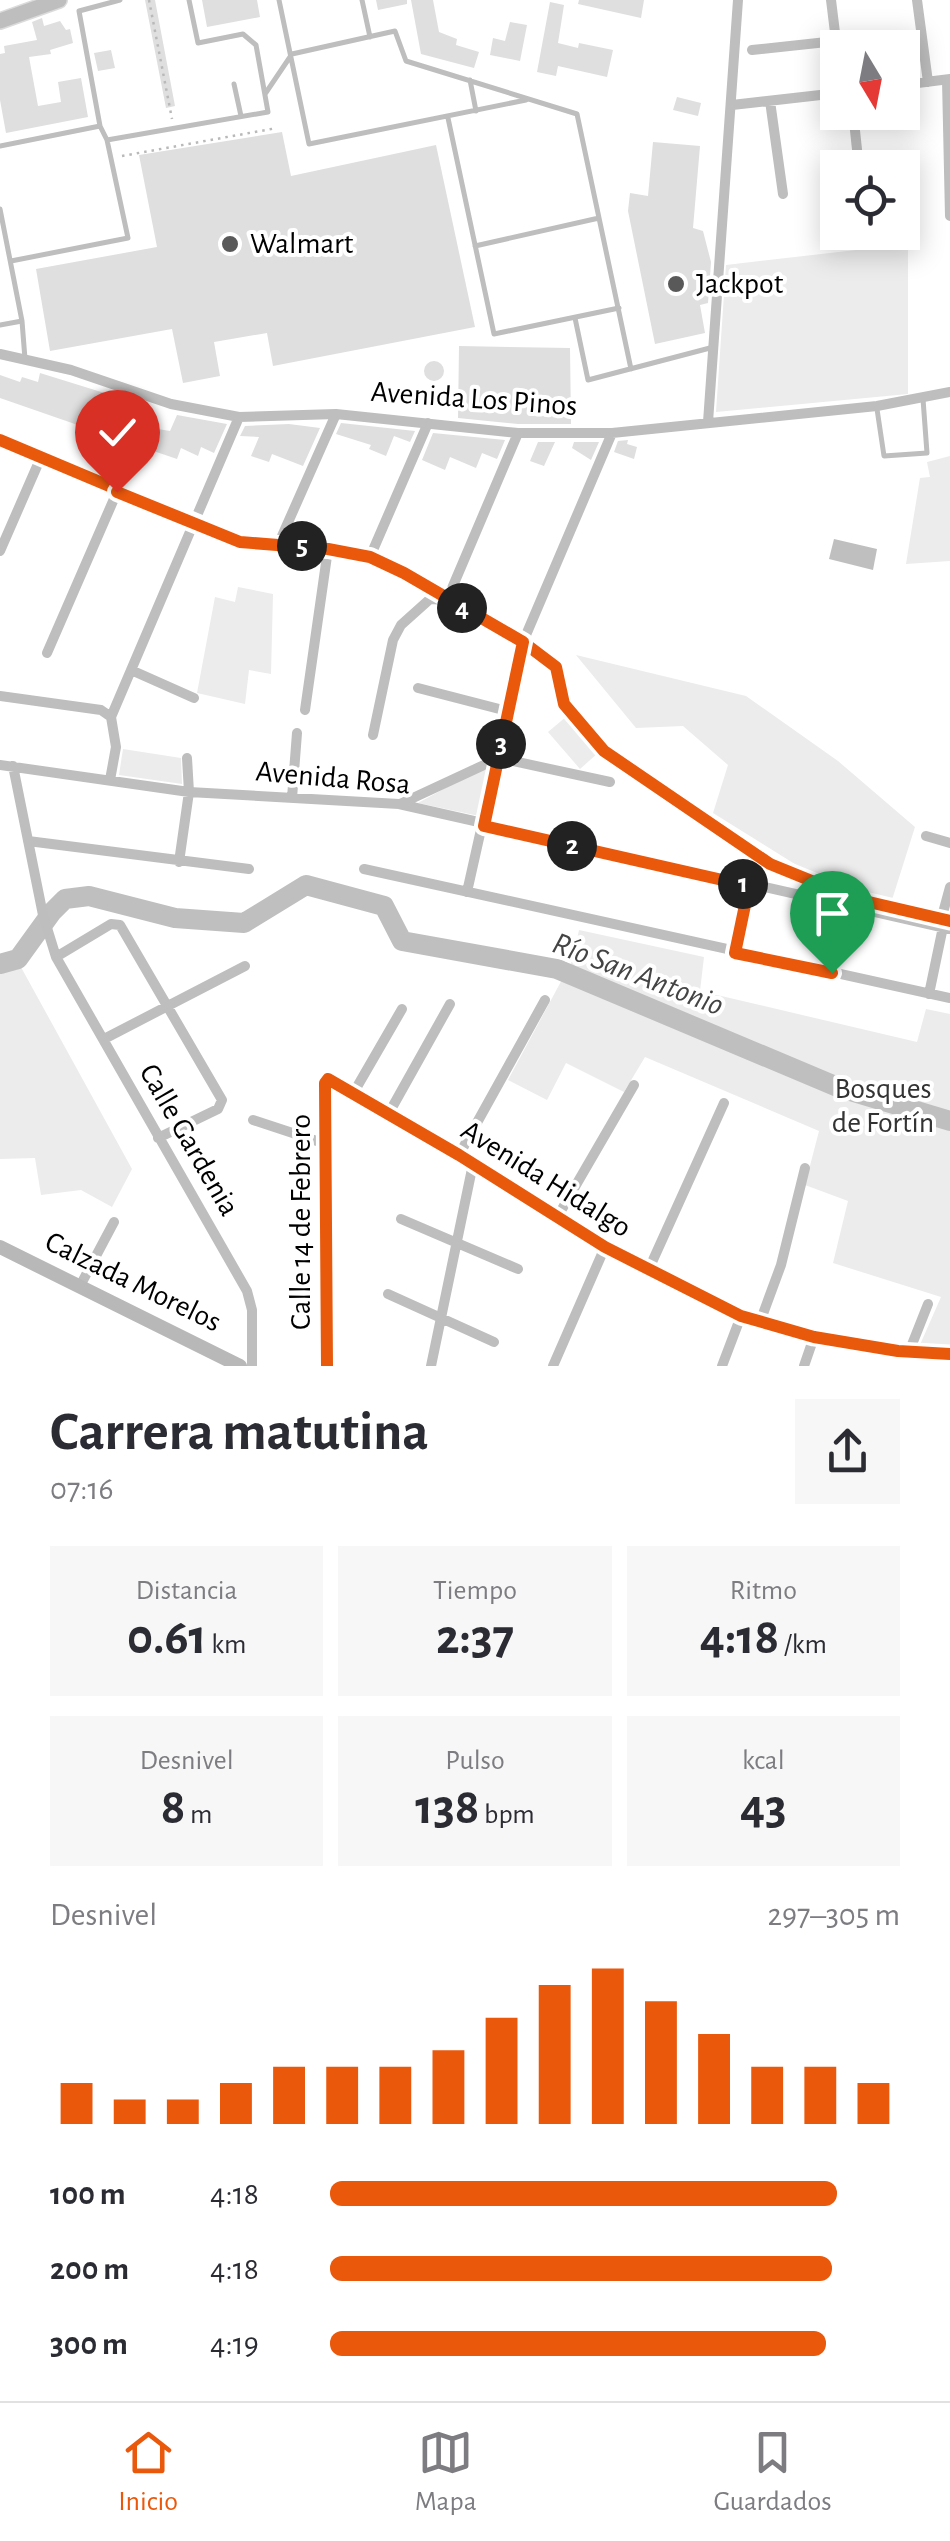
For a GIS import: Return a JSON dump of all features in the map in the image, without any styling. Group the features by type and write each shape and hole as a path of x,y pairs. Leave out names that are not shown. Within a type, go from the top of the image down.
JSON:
{"main road":[{"path":"0,21 59,0"}],"street":[{"path":"708,422 738,0"},
{"path":"831,0 835,30"},
{"path":"917,0 928,82"},
{"path":"752,50 820,43"},
{"path":"920,83 949,80 950,216"},
{"path":"732,106 820,95"},
{"path":"770,101 782,194"},
{"name":"Avenida Los Pinos","path":"0,354 71,370 171,404 239,418 336,414 518,433 612,433 877,406 950,392"},
{"path":"278,545 336,414"},
{"path":"110,780 116,747 111,717 239,418"},
{"path":"370,557 428,423"},
{"path":"446,600 518,433"},
{"path":"467,892 523,642 612,433"},
{"path":"0,440 240,542 328,549 370,557 404,573 523,642 556,668 564,704 604,751 770,864 856,898 946,924"},
{"path":"0,551 41,457"},
{"path":"47,654 117,492"},
{"path":"305,710 328,549"},
{"path":"373,734 393,640 401,625 430,600 446,600"},
{"path":"132,670 194,698"},
{"path":"418,688 507,711"},
{"path":"0,696 101,710 111,717"},
{"path":"292,798 297,733"},
{"path":"179,862 189,792 187,758"},
{"path":"399,804 498,758 610,782"},
{"name":"Avenida Rosa","path":"0,765 189,792 399,804 749,886 946,924"},
{"path":"13,766 28,841 249,869"},
{"path":"926,836 950,844"},
{"name":"Calle Gardenia","path":"28,841 54,952 247,1291 252,1310 252,1366"},
{"path":"364,869 950,998"},
{"path":"735,953 749,886"},
{"path":"929,994 946,924 950,887"},
{"path":"54,952 115,923 120,925 222,1100 218,1109 158,1138"},
{"path":"104,1039 246,966"},
{"path":"459,1155 544,1000"},
{"path":"389,1113 450,1004"},
{"path":"354,1092 402,1008"},
{"name":"Avenida Hidalgo","path":"328,1079 648,1271 741,1316 814,1337 950,1354"},
{"name":"Calle 14 de Febrero","path":"326,1366 324,1083 328,1079"},
{"path":"558,1216 634,1085"},
{"path":"648,1271 724,1102"},
{"name":"Calle 14 de Febrero","path":"253,1120 326,1144"},
{"path":"431,1366 473,1164"},
{"path":"760,1322 782,1265 805,1168"},
{"path":"401,1219 518,1270"},
{"path":"80,1286 114,1222"},
{"path":"553,1366 605,1246"},
{"name":"Calzada Morelos","path":"0,1247 240,1366"},
{"path":"388,1294 494,1342"},
{"path":"893,1366 928,1304"},
{"path":"722,1366 741,1316"},
{"path":"804,1366 814,1337"}],"lane":[{"path":"11,262 128,238 108,140 100,126 80,11 120,0"},
{"path":"108,140 268,112 256,45 243,34 198,43 189,0"},
{"path":"279,0 309,144 528,99"},
{"path":"362,0 370,36"},
{"path":"265,94 292,54 395,30 406,62 578,114 631,369"},
{"path":"469,78 476,111"},
{"path":"234,84 240,116"},
{"path":"448,118 494,334 619,308"},
{"path":"0,146 100,126"},
{"path":"0,210 22,321 25,359"},
{"path":"475,246 599,218"},
{"path":"575,318 588,380 713,348"},
{"path":"0,325 22,321"},
{"path":"877,406 884,456 927,453 923,399"}],"path":[{"path":"149,0 174,128"},
{"path":"122,156 277,128"}],"green space":[{"path":"856,250 908,250 908,394 716,412 726,265"},
{"path":"950,456 950,561 906,564 920,478 930,477 927,462"},
{"path":"238,587 273,594 271,674 249,670 245,704 197,693 215,597 235,602"},
{"path":"576,655 746,696 838,761 915,827 891,903 798,866 713,813 728,765 683,726 636,728"},
{"path":"567,716 598,753 580,769 548,732"},
{"path":"123,749 181,758 182,784 119,775"},
{"path":"484,767 490,772 479,816 418,803"},
{"name":"Bosques de Fortín","path":"579,930 704,957 700,991 917,1042 926,1009 950,1014 950,1348 919,1347 941,1297 833,1263 848,1201 805,1185 819,1131 645,1057 624,1092 566,1063 547,1100 508,1080 572,961"},
{"path":"18,955 22,969 132,1169 112,1207 81,1190 41,1195 35,1158 0,1159 0,958"}],"shaded area":[{"path":"834,539 877,549 873,570 829,559"}],"building":[{"path":"145,0 155,0 175,106 166,108"},
{"path":"202,0 257,0 260,17 207,27"},
{"path":"376,0 407,0 407,4 378,10"},
{"path":"411,0 433,0 439,32 457,39 456,45 479,52 474,68 421,54"},
{"path":"579,0 644,0 641,18 578,4"},
{"path":"550,2 564,5 558,43 613,50 607,77 558,66 556,76 537,72"},
{"path":"42,18 44,26 60,21 66,30 70,29 73,43 50,50 51,54 29,57 38,106 61,102 58,82 81,78 88,117 6,133 0,100 0,54 5,53 4,46 37,40 32,22"},
{"path":"510,22 527,25 520,61 490,55 493,38 505,41"},
{"path":"111,50 115,68 98,71 94,53"},
{"path":"677,97 701,103 698,116 673,110"},
{"path":"282,132 291,176 436,145 475,327 273,366 267,333 214,342 220,376 183,383 172,329 50,351 36,269 157,247 139,155"},
{"path":"653,142 700,146 693,228 703,231 711,262 708,303 700,305 705,333 655,344 628,211 630,193 648,196"},
{"path":"459,346 570,348 571,424 458,418"},
{"path":"434,361 444,371 434,381 424,371"},
{"path":"40,373 127,400 114,429 106,426 95,431 0,398 0,375 20,382 22,377 38,382"},
{"path":"177,415 227,424 214,453 201,447 198,456 181,448 177,459 127,442 133,430 148,436 152,428 170,431"},
{"path":"341,423 415,431 410,442 394,436 386,456 369,449 371,445 336,434"},
{"path":"289,424 320,428 303,466 272,454 269,462 251,456 259,437 240,436 245,426"},
{"path":"433,433 505,440 497,459 482,453 476,468 450,457 445,470 422,460"},
{"path":"628,440 627,444 637,447 634,459 614,452 618,441"},
{"path":"538,442 555,442 544,466 530,461"},
{"path":"574,442 599,442 591,460 572,448"}],"waterway":[{"name":"Río San Antonio","path":"0,964 18,959 65,899 89,896 175,918 244,923 306,885 384,906 402,941 557,969 840,1088 950,1121"}],"cycle path":[{"path":"0,440 240,541 370,557 405,573 523,642 556,667 564,704 604,751 770,864 856,899 950,921"},
{"path":"327,1366 328,1079 605,1247 741,1316 814,1337 898,1351 950,1354"}],"place":[{"name":"Walmart","path":"230,244"},
{"name":"Jackpot","path":"676,284"}],"route":[{"path":"117,492 240,542 328,549 370,557 523,642 484,826 749,886 735,953 832,973"}]}
